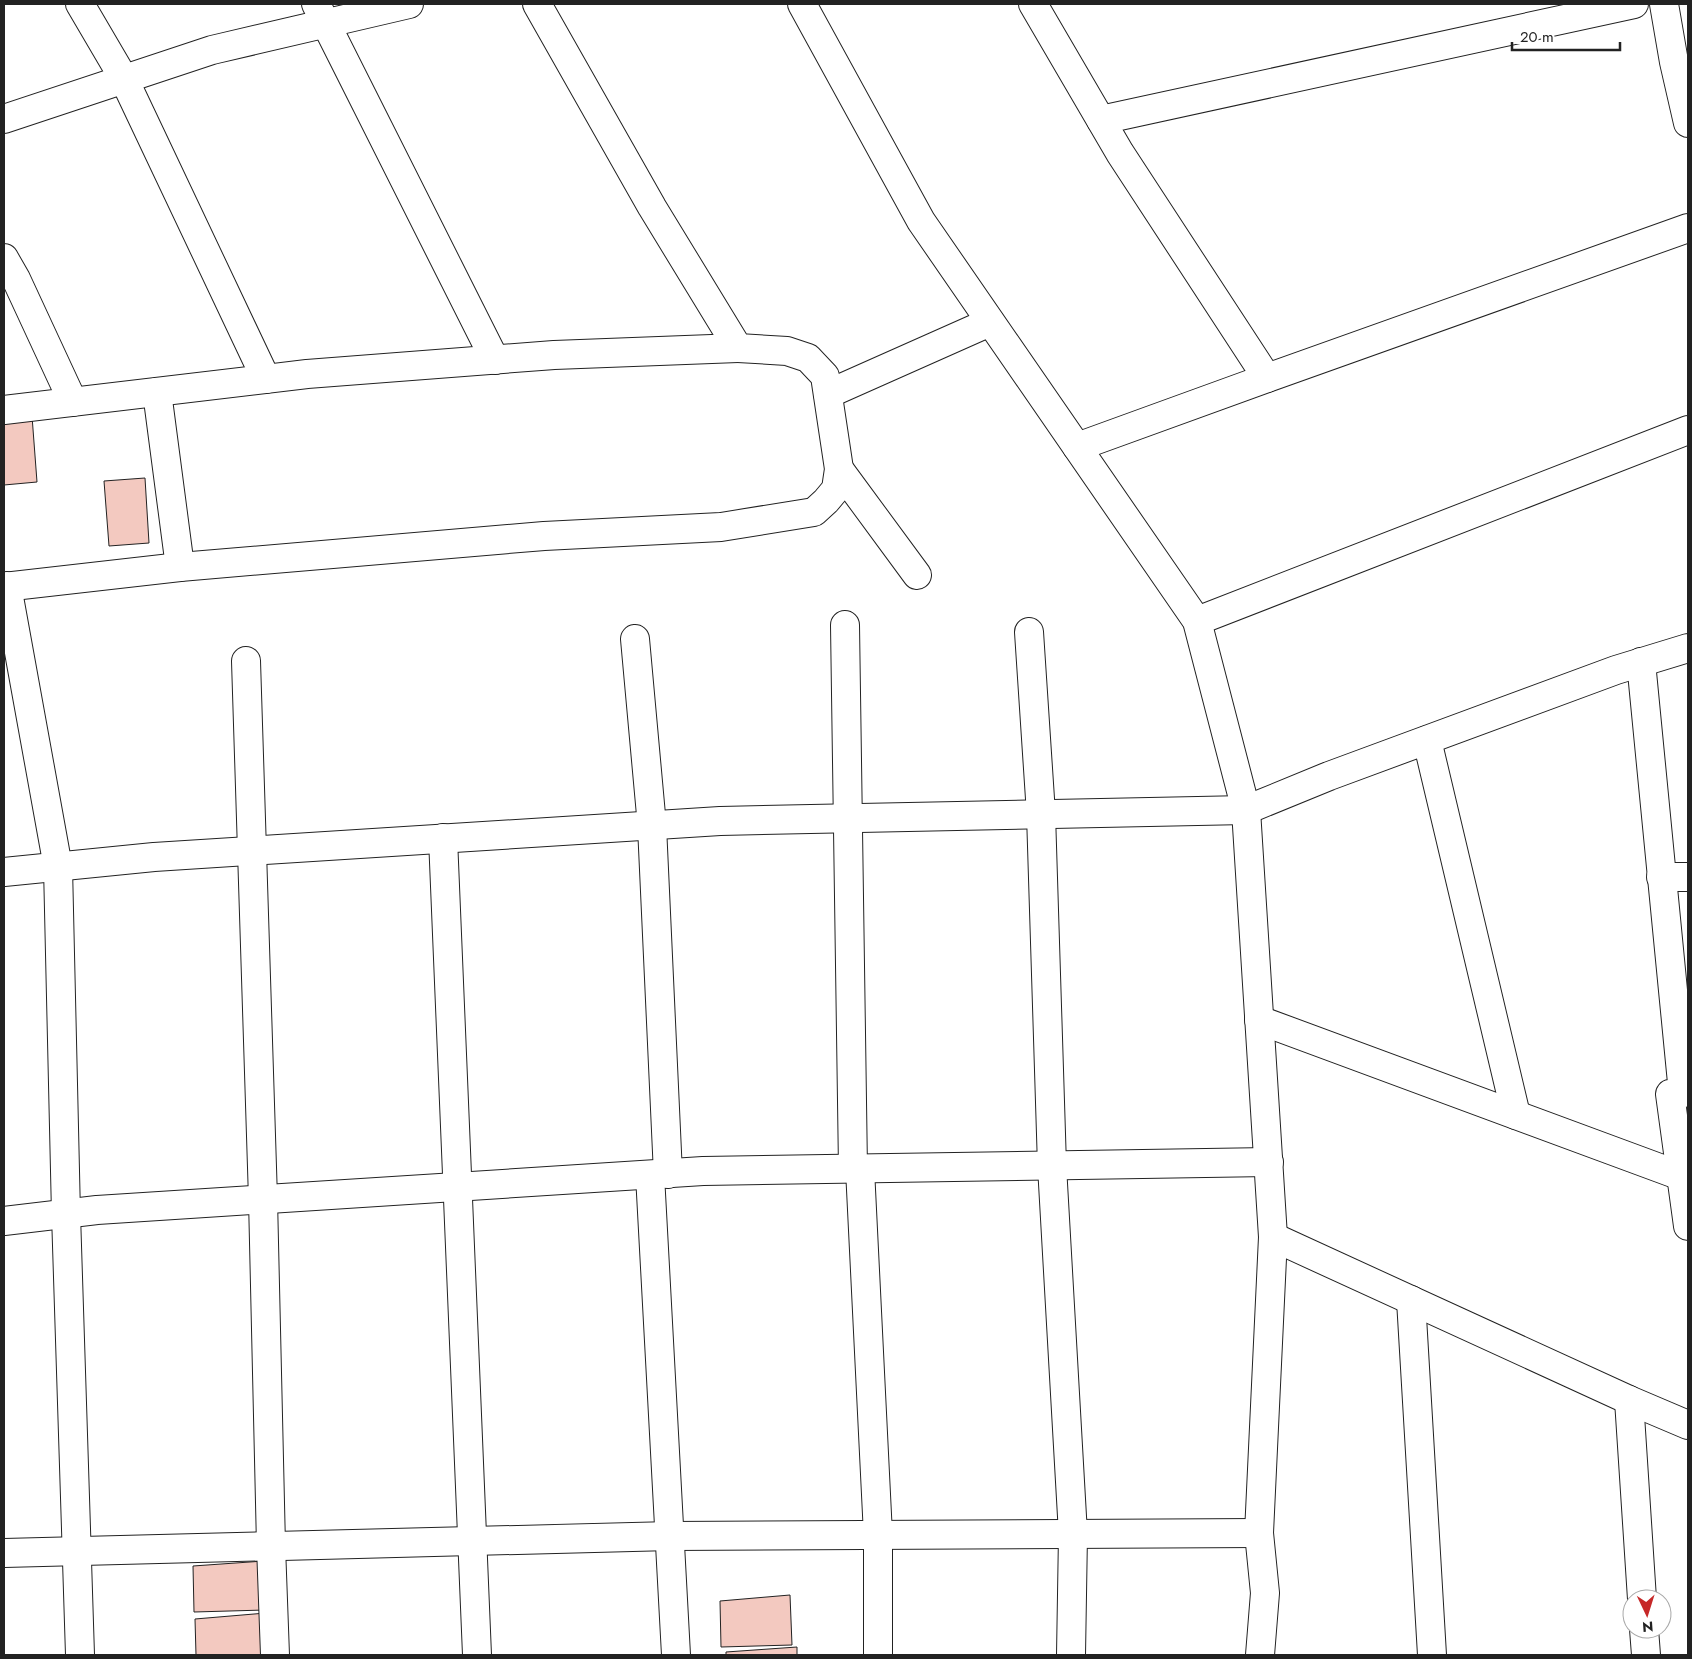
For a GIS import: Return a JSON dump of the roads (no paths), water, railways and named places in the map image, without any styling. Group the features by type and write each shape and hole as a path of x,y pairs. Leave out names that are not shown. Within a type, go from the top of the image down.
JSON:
{"street":[{"path":"80,4 124,79 266,379"},
{"path":"4,119 322,13 409,4"},
{"path":"537,4 652,207 738,348"},
{"path":"802,4 921,221 1197,621 1246,810 1269,1162 1273,1237 1259,1533 1265,1593 1260,1655"},
{"path":"1033,4 1120,153 1267,378"},
{"path":"1101,120 1634,4"},
{"path":"1664,4 1674,62 1688,123"},
{"path":"322,13 495,360"},
{"path":"1077,447 1688,228"},
{"path":"4,258 16,279 72,402"},
{"path":"828,394 990,322"},
{"path":"4,410 307,374 554,355 738,348 787,351 808,358 825,376 839,469 836,489 814,512 721,527 544,536 180,567 5,586 58,866 66,1214 80,1655"},
{"path":"157,392 180,567"},
{"path":"1197,621 1688,430"},
{"path":"839,469 918,575"},
{"path":"844,625 856,1169 878,1535 878,1655"},
{"path":"1029,632 1042,814 1052,1166 1073,1534 1072,1655"},
{"path":"635,639 652,826 659,1174 670,1536 676,1655"},
{"path":"4,872 154,857 252,850 720,821 1246,810 1329,776 1616,670 1688,648"},
{"path":"246,660 263,1200 270,1546 275,1655"},
{"path":"1641,662 1661,877 1685,1093 1670,1094 1688,1226"},
{"path":"1427,740 1516,1115"},
{"path":"443,838 477,1655"},
{"path":"1661,877 1688,877"},
{"path":"1259,1020 1681,1176"},
{"path":"4,1221 97,1210 703,1171 1269,1162"},
{"path":"1273,1237 1629,1400 1688,1425"},
{"path":"1411,1300 1432,1655"},
{"path":"1629,1400 1641,1589"},
{"path":"4,1553 670,1536 1259,1533"},
{"path":"1645,1639 1646,1655"}]}
